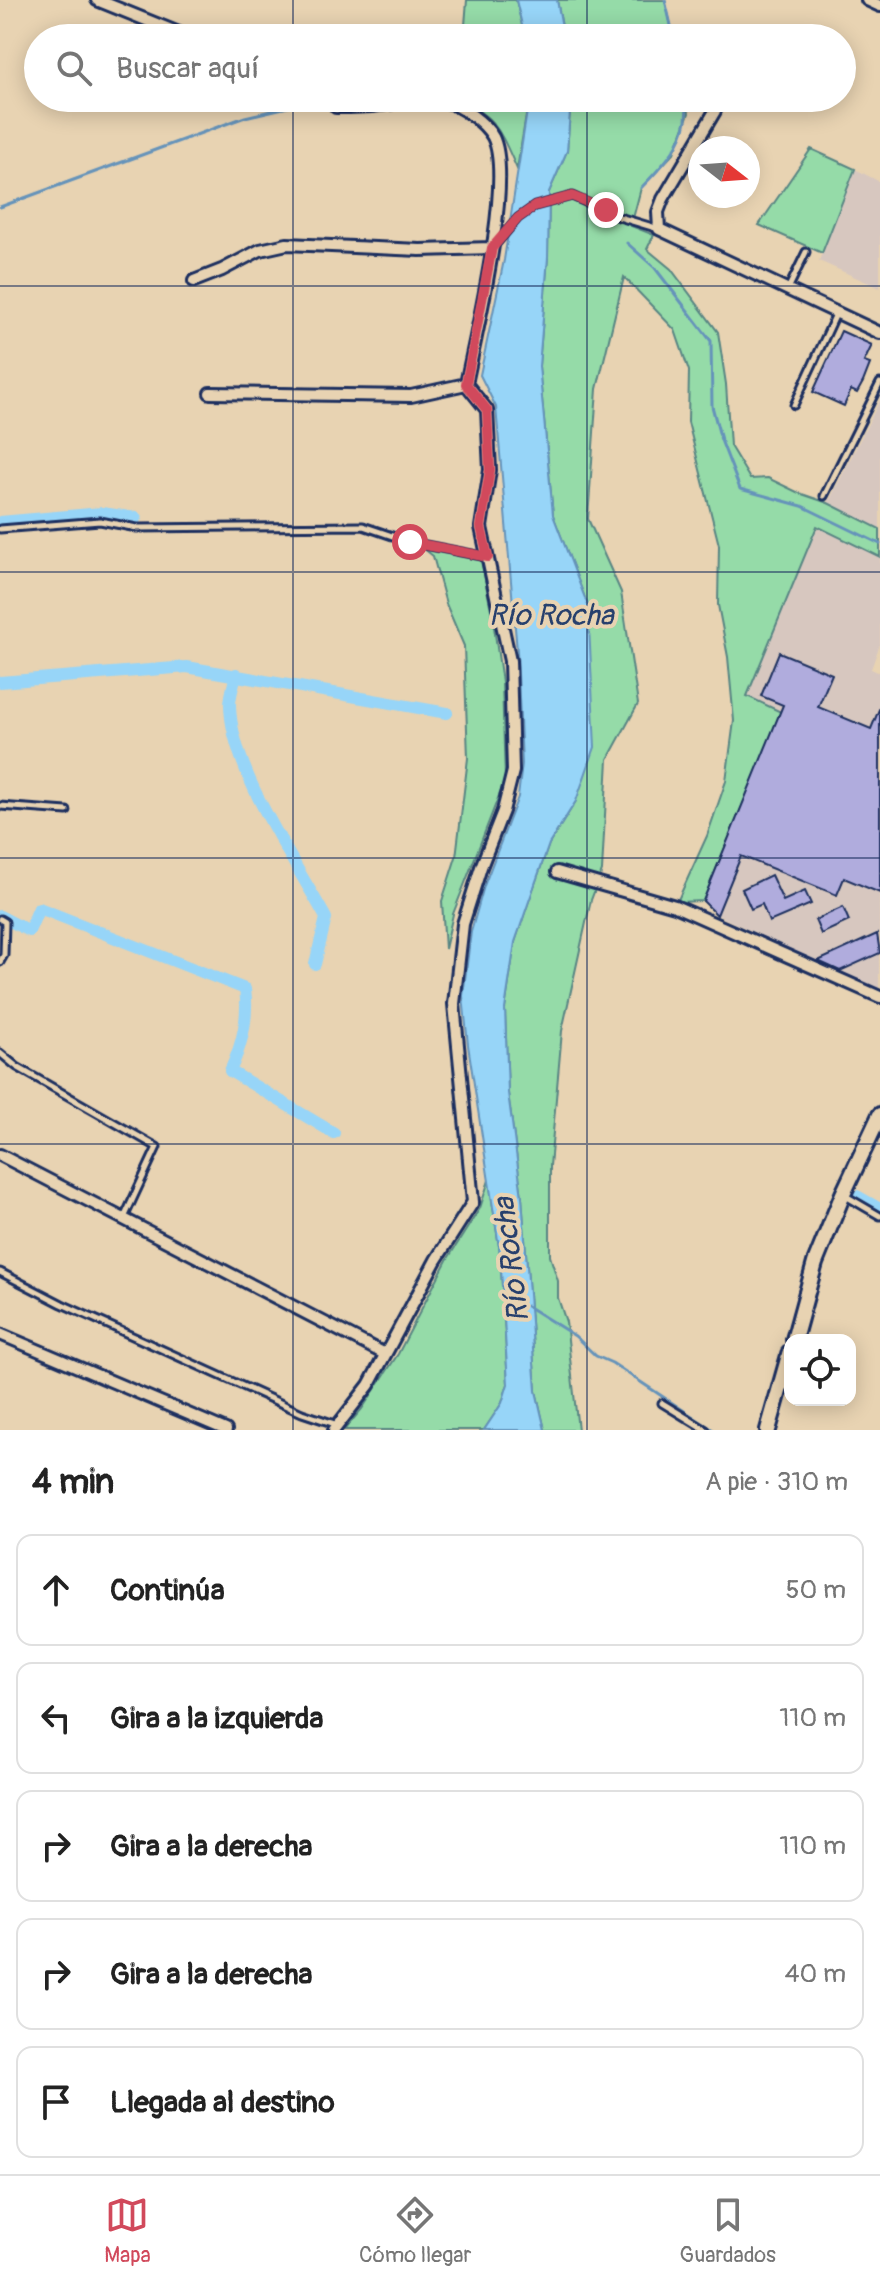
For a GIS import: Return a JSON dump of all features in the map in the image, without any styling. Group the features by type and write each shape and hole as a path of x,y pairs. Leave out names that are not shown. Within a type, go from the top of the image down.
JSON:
{"main road":[{"path":"796,1334 815,1263 880,1115"},
{"path":"768,1430 784,1373"}],"street":[{"path":"97,0 156,24"},
{"path":"867,0 880,6"},
{"path":"336,1428 369,1385 436,1260 473,1202 454,1004 463,924 503,811 513,771 510,661 481,527 490,470 487,410 466,384 492,248 500,166 493,136 467,112"},
{"path":"714,112 663,199 658,212 659,229 880,333"},
{"path":"194,281 260,250 287,244 420,250 492,248"},
{"path":"210,393 411,396 466,384"},
{"path":"557,872 675,906 880,997"},
{"path":"0,1155 385,1354"},
{"path":"0,1334 226,1430"}],"lane":[{"path":"492,248 518,218 535,206 572,196 619,217 659,229"},
{"path":"788,290 806,252"},
{"path":"794,405 836,314"},
{"path":"824,496 880,383"},
{"path":"0,529 100,521 137,528 363,526 410,542 488,557"},
{"path":"0,806 67,811"},
{"path":"0,919 5,922 4,955 0,962"},
{"path":"0,1053 17,1067 157,1147 124,1218"},
{"path":"843,1194 880,1216"},
{"path":"0,1272 76,1310 336,1428"},
{"path":"662,1403 706,1430"}],"shaded area":[{"path":"855,169 880,182 880,288 819,261"},
{"path":"880,400 880,529 828,503"},
{"path":"817,525 880,557 880,644 871,669 880,673 879,990 717,915 703,901 780,712 747,696"}],"green space":[{"path":"467,0 516,0 522,24 465,24"},
{"path":"557,0 665,0 671,24 561,24"},
{"path":"480,112 527,112 517,169 505,144 488,118"},
{"path":"570,112 689,112 674,153 641,188 631,226 654,235 647,249 671,269 718,332 726,384 730,446 750,479 768,478 880,529 880,557 817,526 747,696 781,712 703,901 677,902 707,836 726,781 734,721 728,657 718,605 719,545 688,422 689,371 675,330 624,277 597,389 588,519 621,592 638,704 608,759 602,871 591,900 562,1031 550,1166 550,1256 566,1322 578,1430 545,1430 536,1391 522,1197 508,1093 505,1009 515,942 549,844 576,801 588,606 553,515 539,366 548,257 549,192 567,151"},
{"path":"811,149 855,169 822,253 759,225"},
{"path":"423,548 481,559 502,682 505,780 453,914 445,949 442,901 456,857 468,758 464,646 446,604 433,556"},
{"path":"489,1180 500,1253 508,1384 502,1403 484,1430 344,1430 362,1409 398,1354 447,1260 480,1208"}],"water":[{"path":"516,0 557,0 561,24 522,24"},
{"name":"Río Rocha","path":"527,112 570,112 567,151 549,192 548,257 539,366 553,515 588,606 595,747 576,801 549,844 528,904 515,942 505,1009 508,1093 522,1197 536,1391 545,1430 484,1430 502,1403 508,1384 500,1253 463,996 471,932 484,886 518,797 522,764 517,651 496,407 480,375 504,260"}],"building":[{"path":"841,331 872,345 864,362 870,364 863,382 857,393 851,390 844,406 813,392"},
{"path":"779,652 832,674 818,707 871,729 880,707 880,893 844,878 837,895 741,856 717,915 703,901 783,705 761,696"},
{"path":"771,875 783,901 805,891 811,904 769,922 762,904 751,909 742,889"},
{"path":"843,907 849,921 821,934 815,920"},
{"path":"877,934 880,953 840,971 818,961"}],"waterway":[{"path":"665,0 671,24"},
{"path":"0,207 245,117 266,112"},
{"path":"641,188 675,148 687,112"},
{"path":"627,243 655,268 711,341 712,406 740,489 802,506 880,544"},
{"path":"0,522 102,513 136,518"},
{"path":"0,682 187,667 447,713"},
{"path":"236,674 230,705 241,758 267,814 326,918 315,964"},
{"path":"0,916 29,931 39,908 245,989 244,1031 230,1071 334,1133"},
{"path":"857,1196 880,1209"},
{"path":"527,1306 575,1336 596,1356 612,1363 713,1430"}],"route":[{"path":"410,542 488,557 481,527 490,470 487,410 466,384 492,248 518,218 535,206 572,196 606,210"}]}
